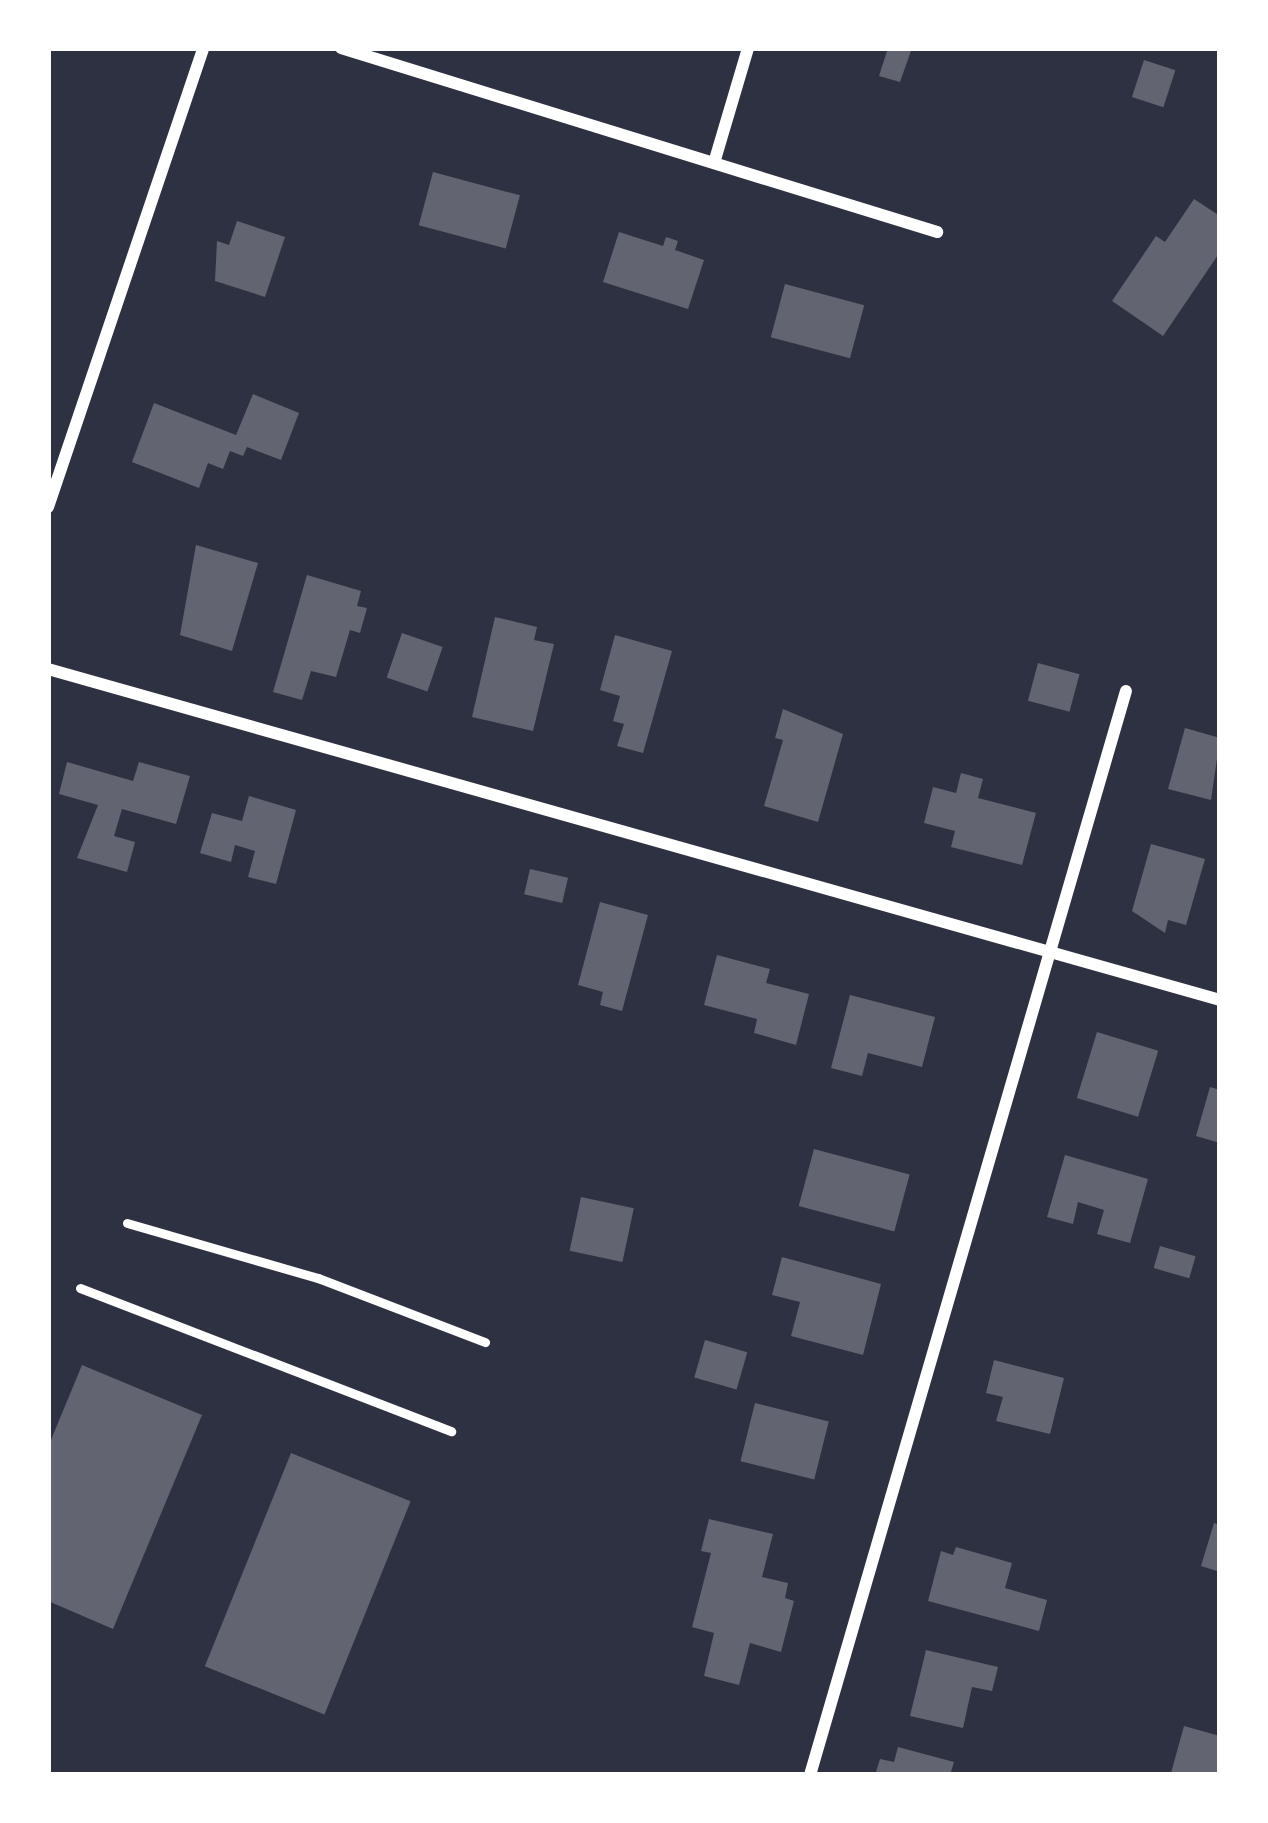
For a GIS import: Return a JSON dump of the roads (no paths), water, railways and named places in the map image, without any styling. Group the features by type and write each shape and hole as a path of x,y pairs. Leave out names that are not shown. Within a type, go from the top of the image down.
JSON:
{"street":[{"path":"48,507 203,48"},
{"path":"341,48 937,232"},
{"path":"714,163 748,48"},
{"path":"48,669 1220,1000"},
{"path":"810,1775 1126,691"}],"lane":[{"path":"127,1223 318,1278 485,1342"},
{"path":"80,1288 451,1431"}]}
